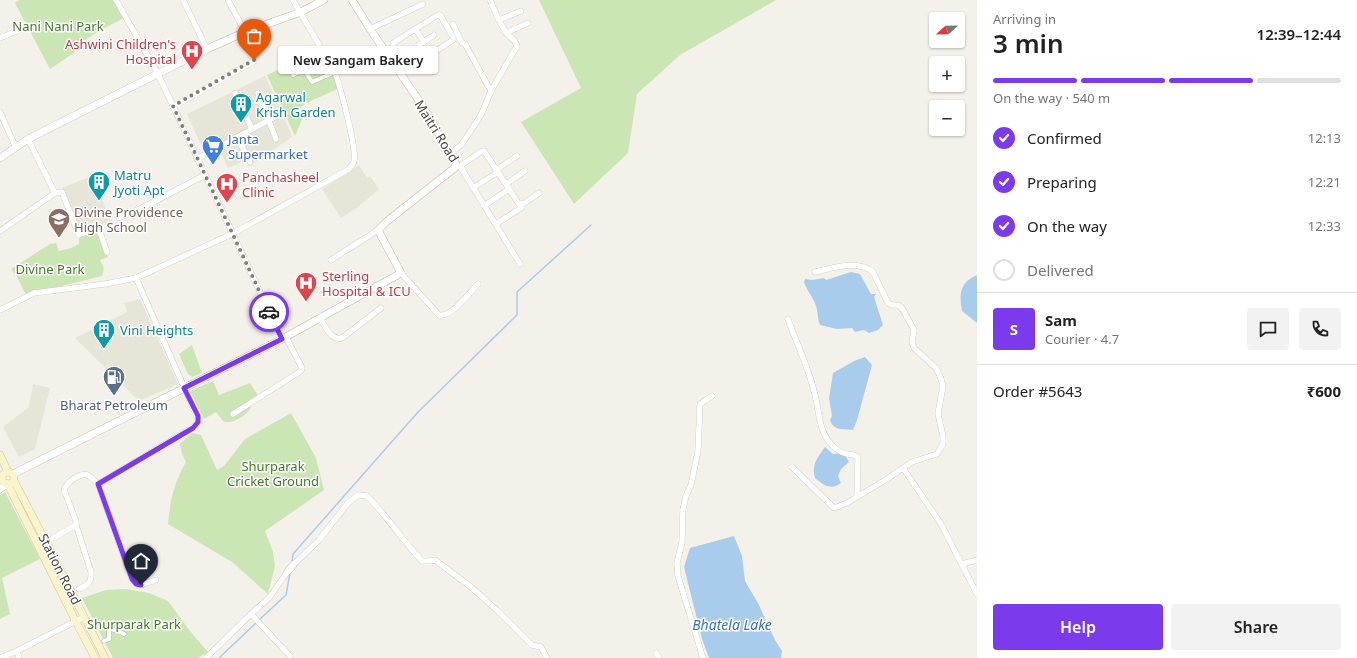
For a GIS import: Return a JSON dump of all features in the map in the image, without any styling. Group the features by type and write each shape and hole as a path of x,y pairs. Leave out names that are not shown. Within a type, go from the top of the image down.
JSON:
{"main road":[{"name":"Station Road","path":"0,455 5,478 75,620 95,657"},
{"name":"Station Road","path":"5,478 46,542 103,655"},
{"path":"67,602 74,598"},
{"path":"95,657 103,655"}],"street":[{"path":"116,0 158,74 232,234 284,338 302,368 301,371 233,414"},
{"path":"182,0 207,49"},
{"path":"228,0 244,32"},
{"path":"0,310 34,292 105,284 136,278 232,234 349,169 354,162 354,149 339,84 335,72 293,0"},
{"path":"0,158 28,139 207,49 244,32 301,12 324,0"},
{"name":"Maitri Road","path":"352,0 422,106 450,154 496,224 520,264"},
{"path":"450,154 462,144 481,115 491,92 518,46 517,43 506,33 490,0"},
{"path":"370,28 423,4"},
{"path":"499,20 521,11"},
{"path":"440,15 453,37 453,40 411,67 404,64 393,46 394,43 440,15"},
{"path":"506,33 528,23"},
{"path":"453,24 462,43 465,44 491,92"},
{"path":"0,38 24,28"},
{"path":"416,29 424,42"},
{"path":"416,47 434,35"},
{"path":"300,59 312,82 335,72"},
{"path":"173,106 254,60"},
{"path":"292,75 328,60"},
{"path":"397,69 404,64"},
{"path":"235,93 252,129"},
{"path":"258,93 276,139"},
{"path":"0,112 16,148"},
{"path":"197,159 280,114"},
{"path":"237,137 250,162"},
{"path":"28,139 55,193"},
{"path":"331,260 378,230 386,222 458,166 482,151 484,151 519,204 521,204"},
{"path":"473,188 517,156"},
{"path":"484,206 525,171"},
{"path":"120,218 205,175"},
{"path":"0,231 55,193 62,192 79,235 98,227 107,252"},
{"path":"496,224 521,208 521,204 539,193"},
{"path":"378,230 401,273 439,315 452,311 478,284"},
{"path":"792,467 834,508 838,508 887,479 912,462 937,454 943,444 943,436 938,414 943,386 940,376 936,368 914,348 912,342 914,330 900,306 890,305 888,303 869,269 856,265 843,266 815,272"},
{"path":"5,478 284,338 401,273"},
{"path":"98,484 193,428 198,422 198,416 184,388 136,278"},
{"path":"320,318 333,337 339,339 381,308"},
{"path":"788,319 814,390 819,416 826,437 829,442 840,452 856,455 858,458 857,496"},
{"path":"703,658 678,576 677,563 682,542 683,509 686,496 691,485 698,452 700,404 712,396"},
{"path":"903,468 942,524 977,594"},
{"path":"79,589 87,585 91,577 91,572 76,521 64,490 65,486 78,476 83,475 88,475 98,484 132,579 136,584 141,585 156,580"},
{"path":"207,658 269,598 291,568 319,540 348,503 358,495 367,496 380,510 409,548 422,561 435,560 460,578 494,607 532,645 541,647 547,658"},
{"path":"39,546 76,525"},
{"path":"962,564 977,560"},
{"path":"251,614 290,656"},
{"path":"0,658 17,651 75,620 84,617"},
{"path":"104,641 109,639 109,629 124,634"},
{"path":"17,651 19,658"}],"shaded area":[{"name":"Agarwal Krish Garden","path":"265,76 281,109 292,137 250,166 246,160 228,168 220,150 206,156 187,114"},
{"path":"359,165 367,178 370,176 379,189 358,207 341,218 322,189"},
{"path":"92,176 111,221 81,233 62,188"},
{"name":"Vini Heights","path":"140,299 178,384 139,401 75,338 127,312 124,303"},
{"path":"33,384 50,388 35,449 19,457 3,427 29,407"}],"green space":[{"name":"Nani Nani Park","path":"19,0 114,0 124,18 101,30 76,46 75,52 50,69 15,3"},
{"path":"539,0 776,0 680,55 637,94 628,153 574,204 521,122 581,88"},
{"path":"320,50 333,72 338,89 306,103 299,109 303,117 295,136 267,75"},
{"name":"Divine Park","path":"98,227 108,257 100,260 104,268 102,276 29,294 25,293 16,275 11,269 50,244 56,243 59,251 71,248 79,244 79,235"},
{"path":"192,345 202,373 192,377 188,374 179,354"},
{"path":"213,381 219,395 250,383 261,400 252,405 249,411 243,416 232,422 223,421 216,412 204,419 190,391"},
{"name":"Shurparak Cricket Ground","path":"291,413 316,458 324,490 265,531 273,552 275,566 268,594 232,562 168,524 171,499 186,462 182,454 180,444 192,433 201,435 217,470 224,466 245,439"},
{"path":"5,492 40,559 2,578 10,614 0,619 0,495"},
{"name":"Shurparak Park","path":"126,589 149,593 168,601 190,631 208,652 198,658 113,658 82,598 106,590"}],"water":[{"path":"851,272 860,274 871,294 876,294 874,297 883,325 878,330 869,333 864,330 855,332 852,328 837,329 820,325 816,306 805,285 805,279 812,280 824,278 826,280"},
{"path":"977,275 977,323 962,311 961,294 964,285 971,278"},
{"path":"865,357 872,365 853,430 836,428 830,420 832,416 829,398 833,373 854,361"},
{"path":"825,447 833,454 844,453 849,462 841,469 838,476 841,483 834,487 827,486 815,478 814,465"},
{"name":"Bhatela Lake","path":"734,536 742,556 745,581 758,603 775,640 782,651 781,658 709,658 702,639 684,567 690,548"}],"waterway":[{"path":"292,563 293,554 418,412 517,315 517,292 591,225"},
{"path":"260,619 286,595 290,573"},
{"path":"219,658 257,622"}],"way so far":[{"path":"254,60 173,106 269,312"}],"place":[{"name":"New Sangam Bakery","path":"254,60"},
{"name":"Ashwini Children's Hospital","path":"192,70"},
{"name":"Agarwal Krish Garden","path":"241,124"},
{"name":"Janta Supermarket","path":"213,166"},
{"name":"Matru Jyoti Apt","path":"99,202"},
{"name":"Panchasheel Clinic","path":"227,204"},
{"name":"Divine Providence High School","path":"59,238"},
{"name":"Sterling Hospital & ICU","path":"306,302"},
{"name":"Vini Heights","path":"104,350"},
{"name":"Bharat Petroleum","path":"114,396"}],"route":[{"path":"141,585 136,584 132,579 98,484 193,428 198,422 198,416 184,388 282,339 269,312"}]}
